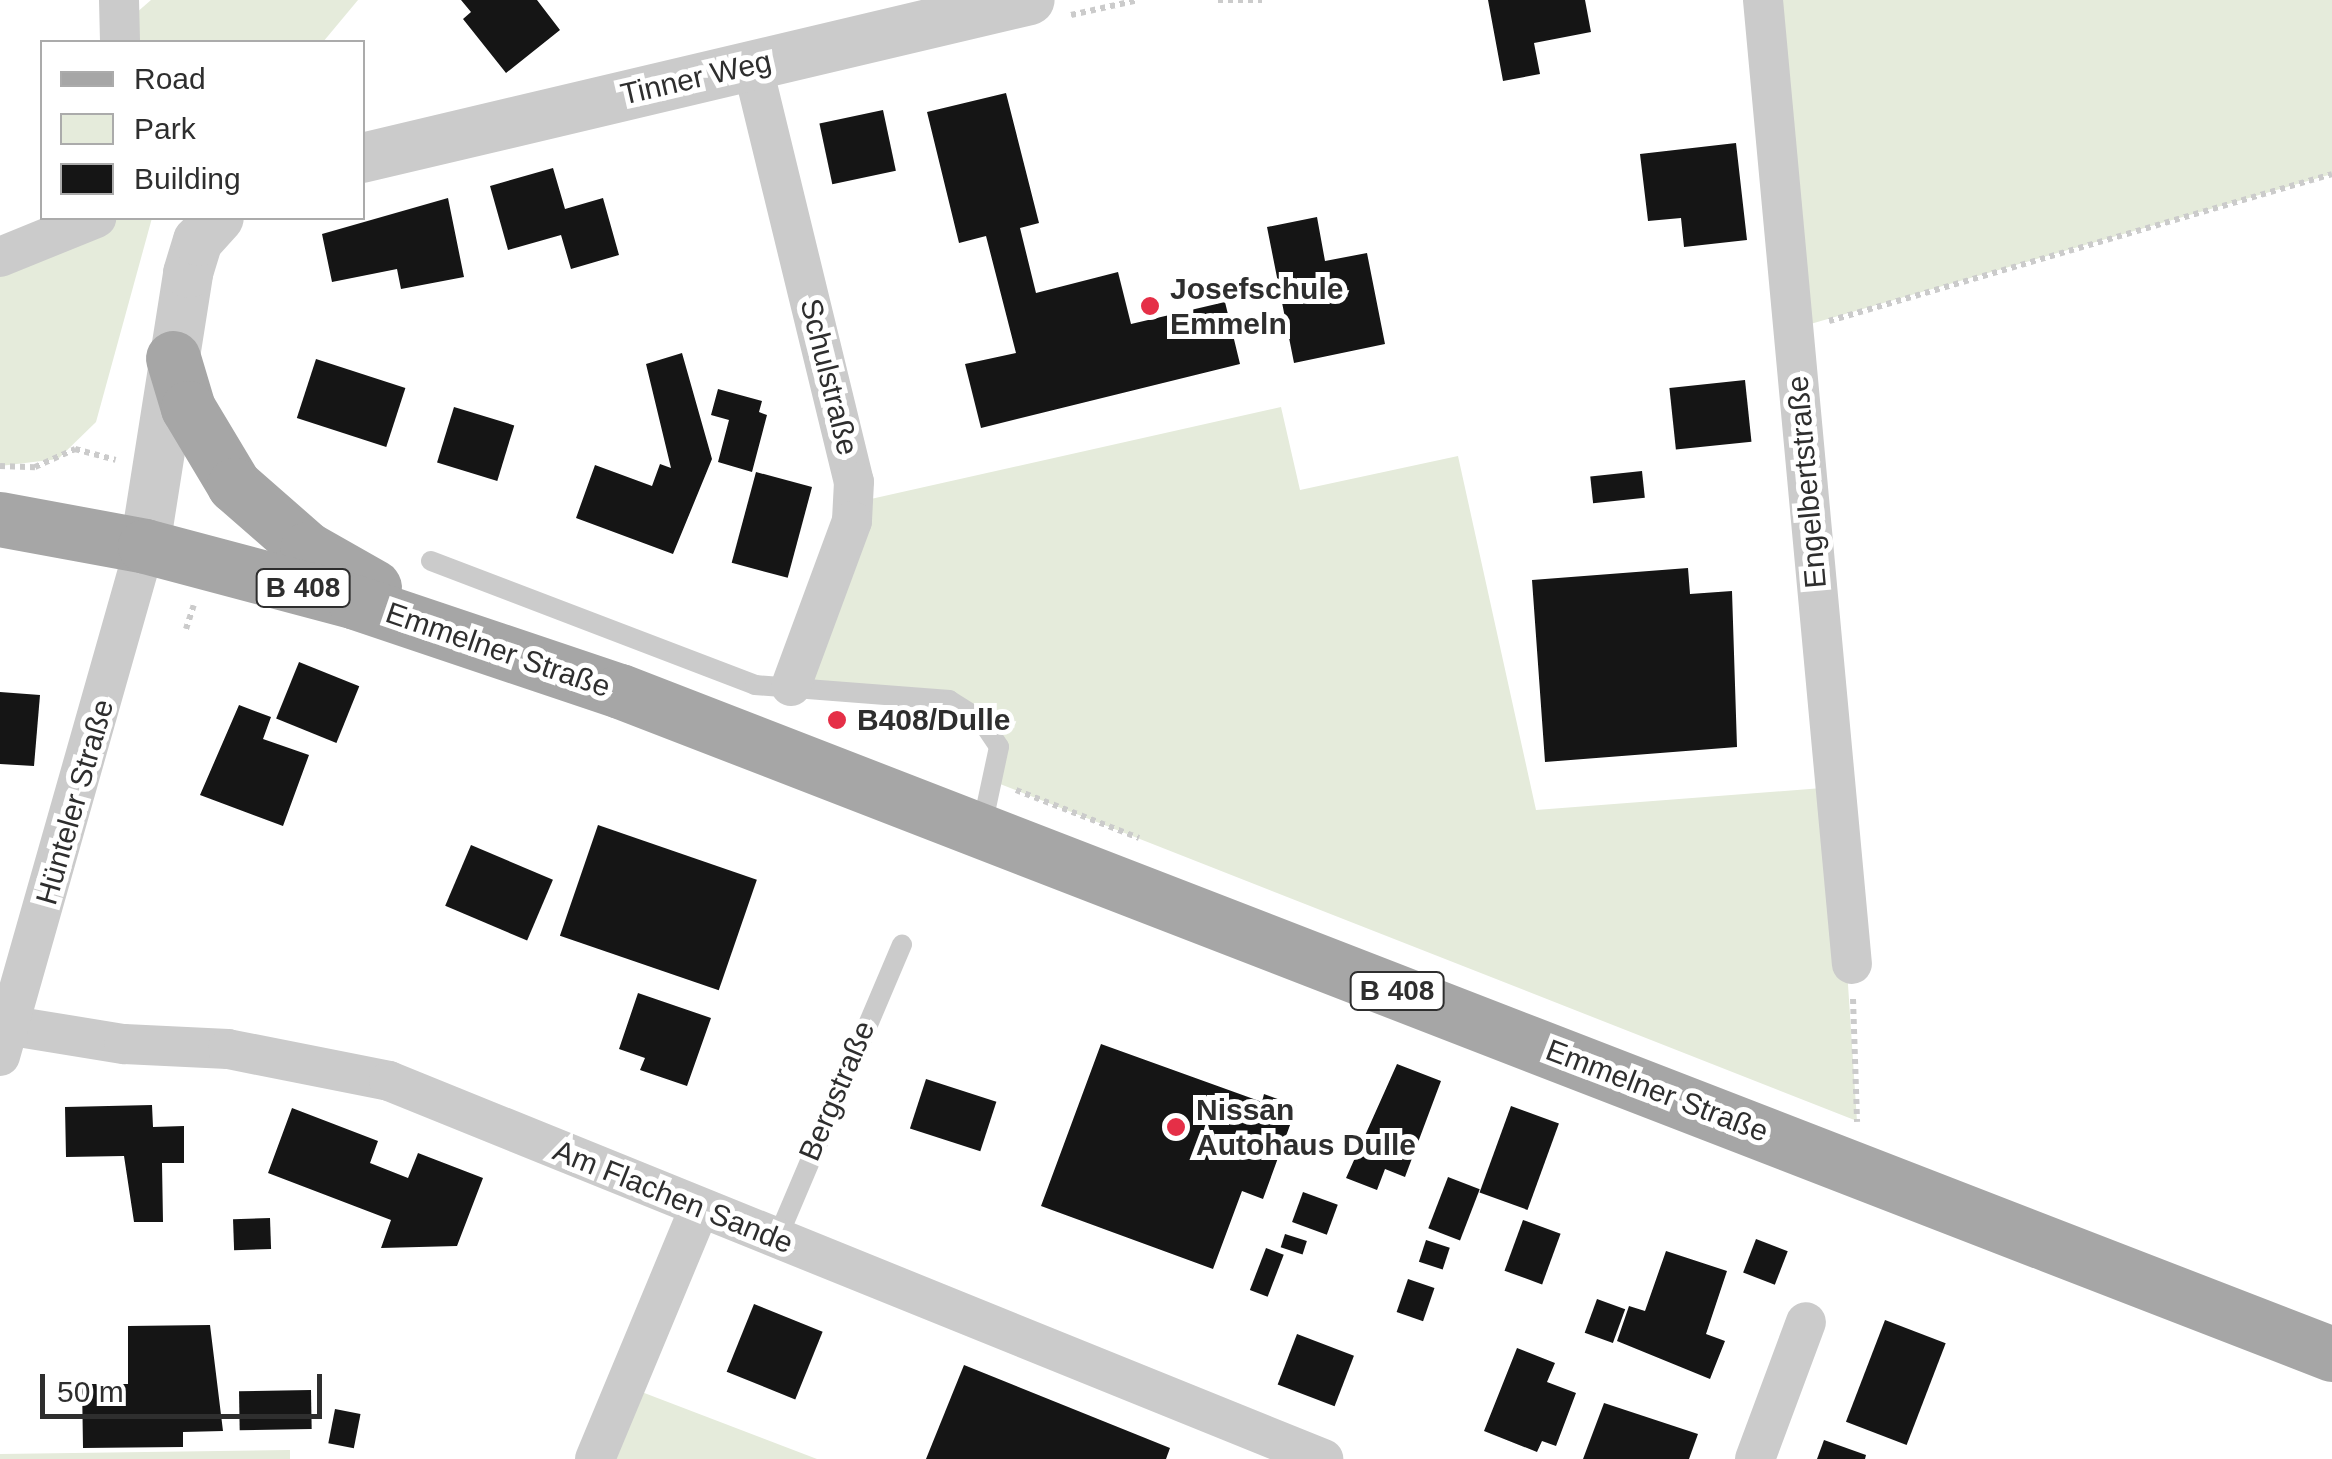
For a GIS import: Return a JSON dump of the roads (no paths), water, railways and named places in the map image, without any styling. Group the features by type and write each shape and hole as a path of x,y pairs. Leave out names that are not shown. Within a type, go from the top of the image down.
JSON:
{"main road":[{"path":"172,358 188,408 234,485 307,549 459,636"},
{"name":"Emmelner Straße","path":"0,519 145,546 459,636 981,831 2332,1354"}],"street":[{"path":"119,0 120,40"},
{"name":"Tinner Weg","path":"365,157 1030,0"},
{"name":"Engelbertstraße","path":"1763,0 1852,964"},
{"name":"Schulstraße","path":"752,64 854,482 852,521 791,686"},
{"path":"0,257 91,220"},
{"path":"145,546 172,358 199,225"},
{"name":"Hünteler Straße","path":"3,1035 145,546"},
{"name":"Am Flachen Sande","path":"3,1035 328,1064 699,1208 1323,1459"},
{"path":"595,1459 699,1208"},
{"path":"1755,1459 1806,1322"}],"lane":[{"name":"Emmelner Straße","path":"431,561 755,684 949,700 981,720 999,747 981,831"},
{"name":"Bergstraße","path":"777,1239 902,944"}],"place":[{"name":"Josefschule Emmeln","path":"1150,306"},
{"name":"B408/Dulle","path":"837,720"},
{"name":"Nissan Autohaus Dulle","path":"1176,1127"}]}
